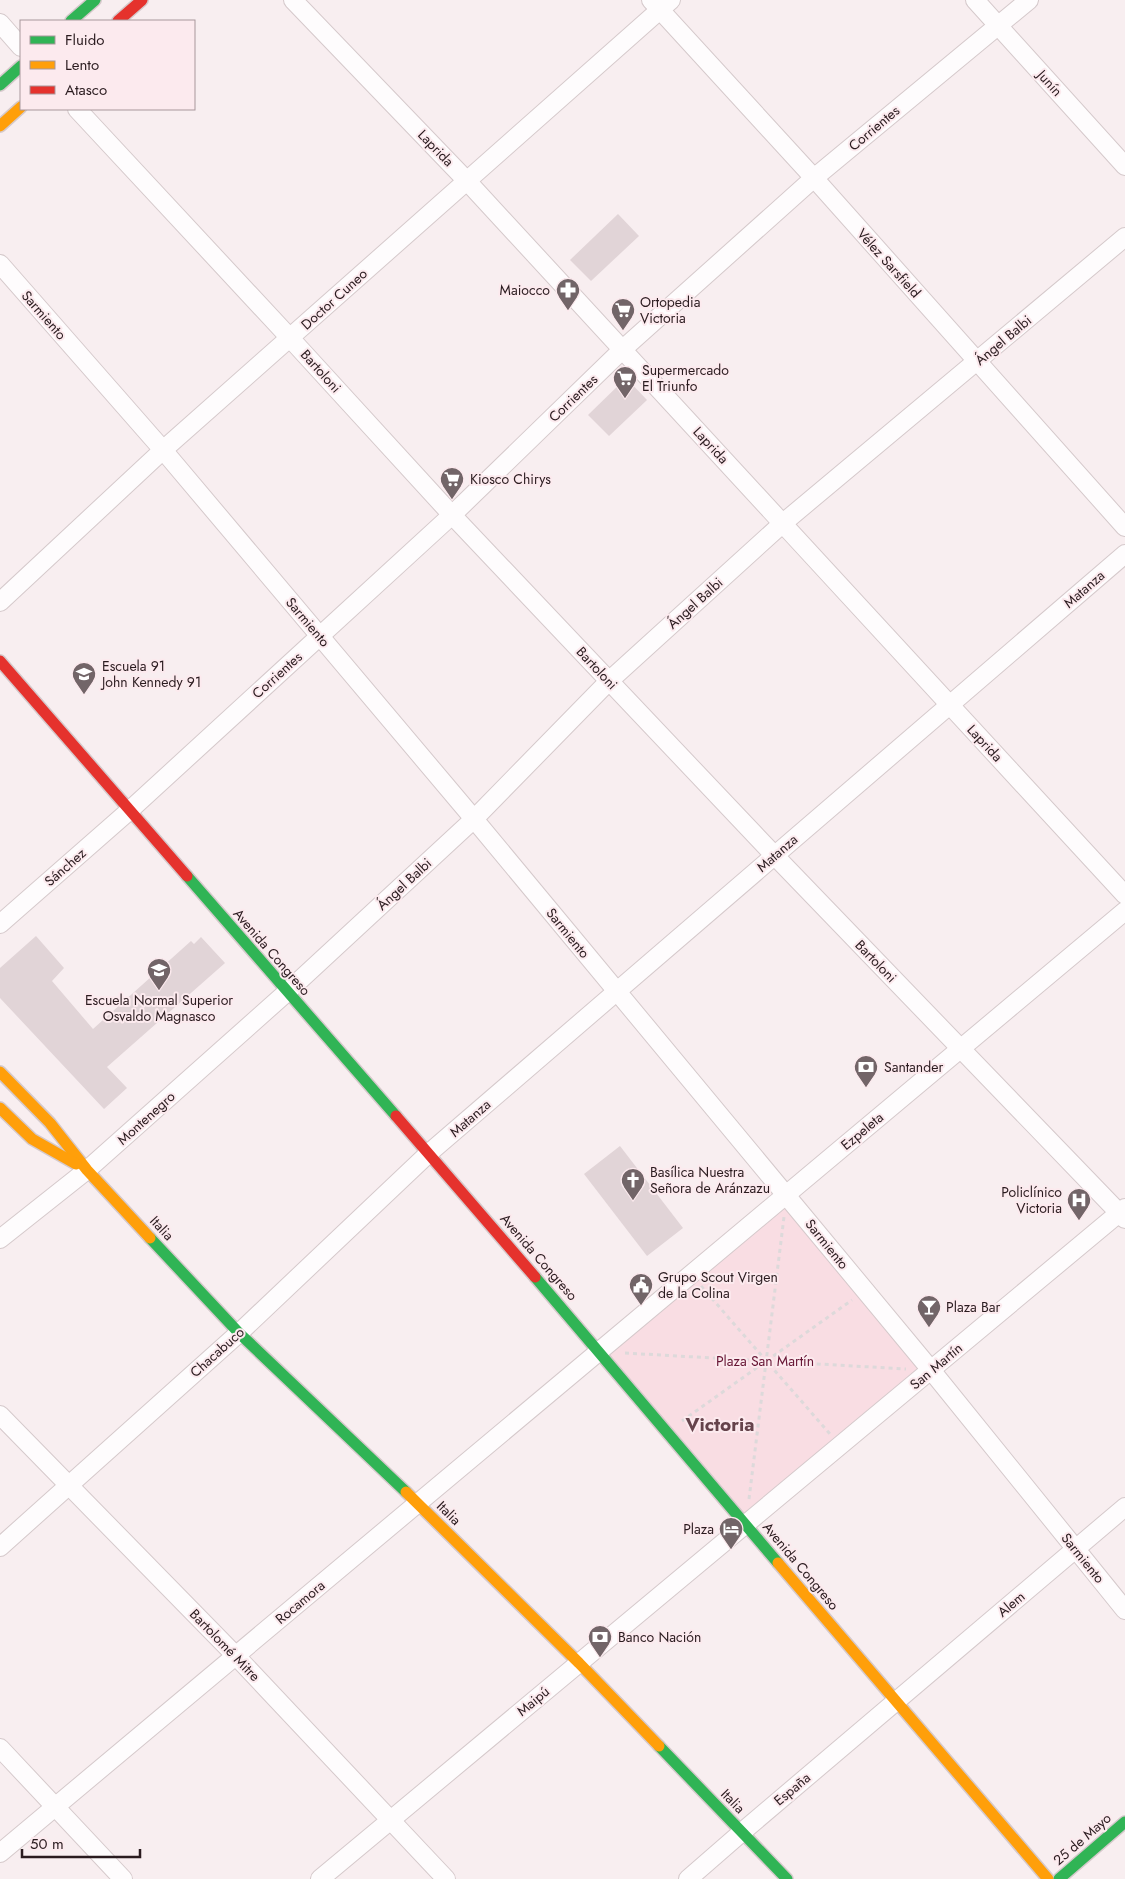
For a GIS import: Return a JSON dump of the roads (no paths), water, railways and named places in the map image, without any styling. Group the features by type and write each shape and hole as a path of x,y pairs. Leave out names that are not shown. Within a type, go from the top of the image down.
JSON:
{"street":[{"path":"72,20 95,0"},
{"path":"119,20 142,0"},
{"name":"Laprida","path":"293,0 467,181 1125,895"},
{"name":"Junín","path":"975,0 1125,166"},
{"name":"Corrientes","path":"130,810 452,515 623,349 814,178 1029,0"},
{"name":"Doctor Cuneo","path":"0,602 163,450 467,181 661,3"},
{"name":"Vélez Sarsfield","path":"661,3 1125,527"},
{"path":"0,23 20,46"},
{"path":"0,85 20,67"},
{"path":"0,126 20,108"},
{"name":"Bartoloni","path":"78,110 452,515 609,681 960,1049 1123,1213"},
{"name":"Ángel Balbi","path":"287,992 474,819 609,681 783,523 1125,237"},
{"name":"Sarmiento","path":"0,264 163,450 474,819 866,1291 1125,1610"},
{"name":"Matanza","path":"429,1153 1125,554"},
{"name":"Avenida Congreso","path":"0,661 429,1153 1048,1879"},
{"name":"Sánchez","path":"0,924 130,810"},
{"name":"Ezpeleta","path":"599,1351 1125,911"},
{"name":"Montenegro","path":"0,1239 87,1170 287,992"},
{"path":"0,1072 50,1123 87,1170"},
{"path":"0,1108 32,1139 87,1170"},
{"name":"Chacabuco","path":"0,1547 239,1333 429,1153"},
{"name":"Italia","path":"87,1170 239,1333 418,1504 579,1663 787,1879"},
{"name":"San Martín","path":"746,1524 1123,1213"},
{"name":"Rocamora","path":"0,1854 599,1351"},
{"name":"Bartolomé Mitre","path":"0,1415 70,1484 236,1656 446,1879"},
{"name":"Alem","path":"896,1701 1125,1507"},
{"name":"Maipú","path":"320,1879 746,1524"},
{"name":"España","path":"688,1879 896,1701"},
{"path":"0,1748 123,1879"},
{"name":"25 de Mayo","path":"1059,1879 1125,1822"}],"place":[{"name":"Maiocco","path":"568,311"},
{"name":"Ortopedia Victoria","path":"623,331"},
{"name":"Supermercado El Triunfo","path":"625,399"},
{"name":"Kiosco Chirys","path":"452,500"},
{"name":"Escuela 91 John Kennedy 91","path":"84,695"},
{"name":"Escuela Normal Superior Osvaldo Magnasco","path":"159,991"},
{"name":"Santander","path":"866,1088"},
{"name":"Basílica Nuestra Señora de Aránzazu","path":"633,1201"},
{"name":"Policlínico Victoria","path":"1079,1221"},
{"name":"Grupo Scout Virgen de la Colina","path":"641,1306"},
{"name":"Plaza Bar","path":"929,1328"},
{"name":"Plaza","path":"731,1550"},
{"name":"Banco Nación","path":"600,1658"}],"district":[{"name":"Victoria","path":"720,1424"}],"park label":[{"name":"Plaza San Martín","path":"765,1361"}]}
